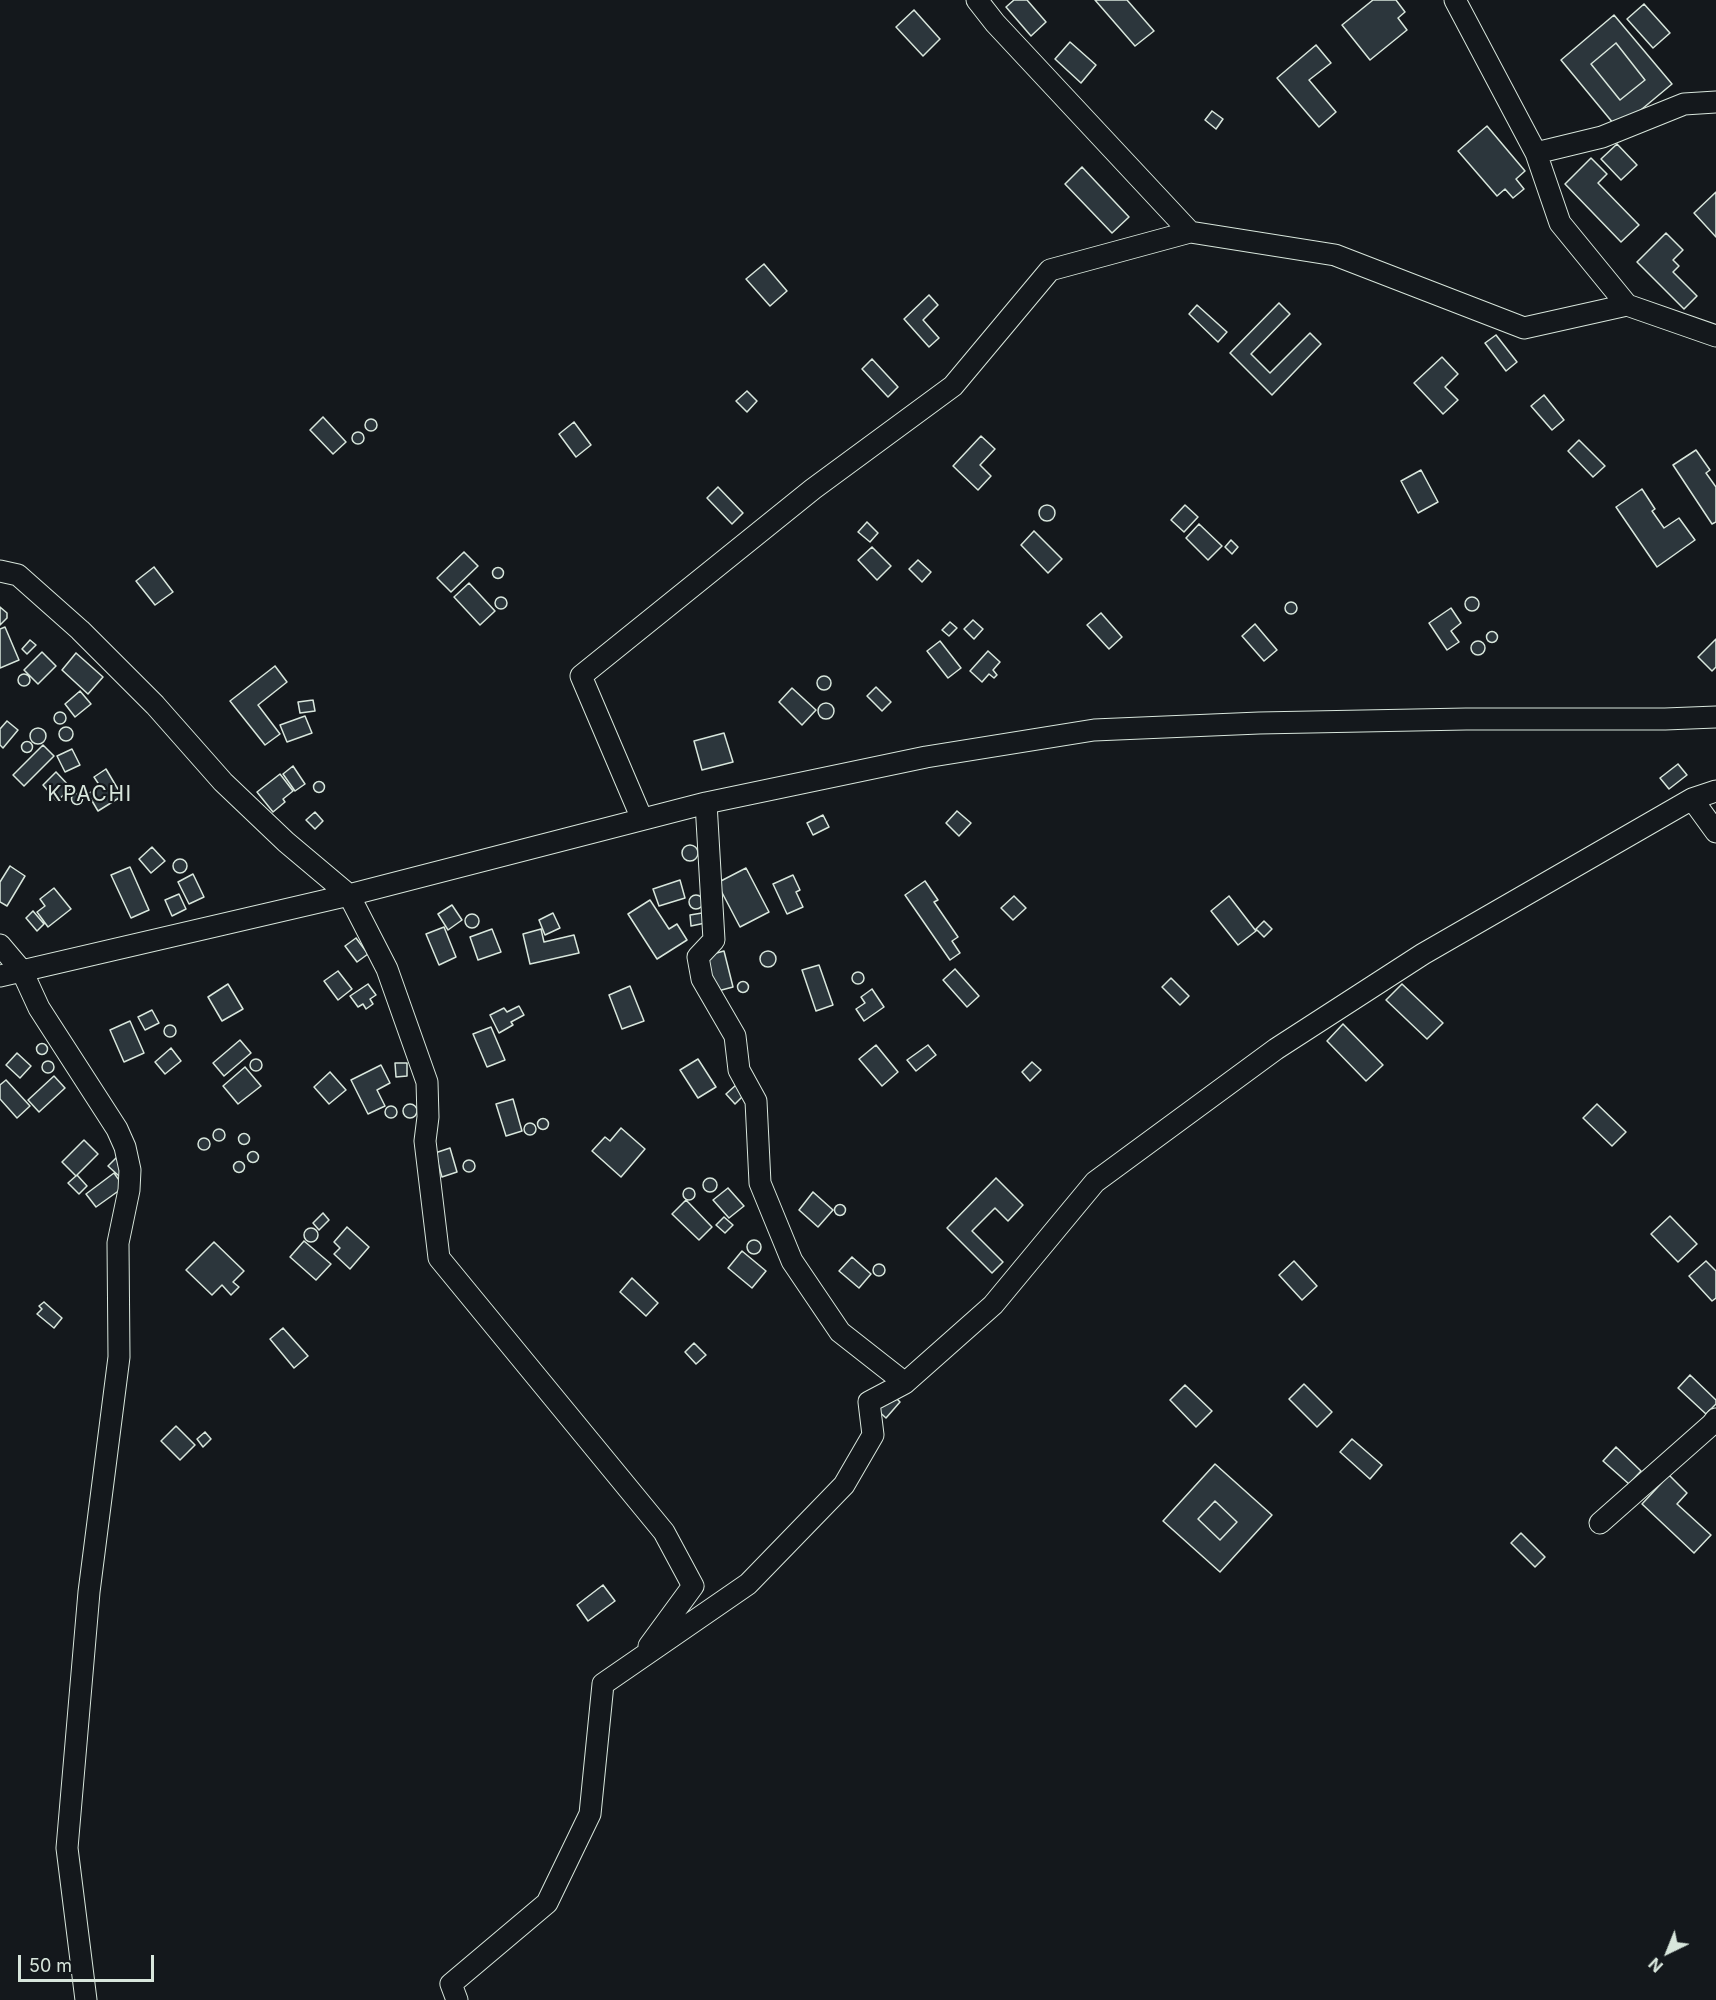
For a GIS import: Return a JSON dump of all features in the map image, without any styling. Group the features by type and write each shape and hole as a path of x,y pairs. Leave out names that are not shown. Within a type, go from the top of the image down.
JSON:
{"street":[{"path":"977,0 995,23 1190,232"},
{"path":"1455,0 1536,153 1560,223 1627,305 1716,336"},
{"path":"1536,153 1602,137 1684,104 1716,102"},
{"path":"642,819 581,676 813,489 953,386 1050,270 1190,232 1335,255 1524,328 1627,305"},
{"path":"0,571 18,575 80,630 155,705 223,782 286,842 349,895 387,969 428,1082 425,1141 439,1258 664,1532 693,1586 640,1659"},
{"path":"0,976 349,895 706,803 926,757 1094,730 1271,722 1716,717"},
{"path":"457,2000 451,1984 547,1904 590,1814 603,1684 748,1584 756,1576 844,1485 873,1435 869,1402 905,1383 993,1305 1095,1182 1276,1049 1423,954 1692,799 1716,790"},
{"path":"1692,799 1716,832"},
{"path":"706,803 714,940 698,957 702,979 735,1036 739,1070 756,1101 760,1184 792,1261 840,1332 905,1383"},
{"path":"0,945 22,971 39,1008 117,1129 125,1147 130,1170 129,1190 118,1243 119,1357 89,1592 67,1848 86,2000"},
{"path":"1600,1523 1716,1419"}],"building":[{"path":"1014,0 1027,0 1046,22 1031,36 1006,7"},
{"path":"1095,0 1127,0 1154,31 1135,46"},
{"path":"1373,0 1396,0 1405,12 1398,18 1407,30 1370,60 1342,25"},
{"path":"1644,4 1670,33 1653,48 1627,19"},
{"path":"914,10 940,39 923,56 896,27"},
{"path":"1614,15 1672,84 1618,129 1561,60","holes":["1616,43 1645,80 1620,100 1591,64"]},
{"path":"1070,42 1096,65 1081,83 1055,59"},
{"path":"1616,43 1645,80 1620,100 1591,64"},
{"path":"1316,45 1331,63 1309,80 1336,112 1319,127 1277,78"},
{"path":"1212,111 1223,119 1216,129 1205,120"},
{"path":"1487,126 1525,171 1516,179 1524,189 1513,198 1505,189 1497,196 1458,151"},
{"path":"1617,144 1637,165 1621,180 1601,159"},
{"path":"1591,158 1607,174 1598,183 1639,225 1621,242 1565,184"},
{"path":"1082,167 1129,217 1112,233 1065,184"},
{"path":"1716,192 1716,237 1694,213"},
{"path":"1666,233 1683,250 1673,260 1679,266 1673,272 1697,296 1684,309 1637,262"},
{"path":"764,264 787,291 770,306 746,279"},
{"path":"929,295 938,305 923,320 939,338 929,347 904,319"},
{"path":"1279,303 1290,314 1251,354 1270,373 1310,333 1321,344 1272,395 1230,353"},
{"path":"1197,305 1227,332 1218,342 1189,314"},
{"path":"1496,335 1517,362 1506,371 1485,343"},
{"path":"1442,357 1458,374 1445,387 1458,400 1443,414 1414,383"},
{"path":"872,359 898,387 888,397 862,369"},
{"path":"747,391 757,401 747,412 736,401"},
{"path":"1544,395 1564,420 1552,430 1531,406"},
{"path":"323,417 346,442 333,454 310,430"},
{"path":"371,419 377,425 371,431 365,425"},
{"path":"574,422 591,445 576,457 559,434"},
{"path":"360,432 364,438 360,444 356,444 352,436"},
{"path":"981,436 995,449 980,465 991,476 978,490 953,466"},
{"path":"1579,440 1605,466 1593,477 1568,451"},
{"path":"1696,450 1710,470 1706,473 1716,487 1716,522 1712,524 1673,465"},
{"path":"1421,470 1438,502 1418,513 1401,481"},
{"path":"718,487 743,513 732,524 707,498"},
{"path":"1642,489 1655,509 1652,511 1664,528 1679,518 1695,540 1657,567 1616,507"},
{"path":"1047,505 1055,513 1047,521 1039,513"},
{"path":"1185,505 1198,517 1184,532 1171,520"},
{"path":"867,522 878,533 870,542 858,532"},
{"path":"1199,524 1222,546 1208,560 1186,538"},
{"path":"1034,531 1062,559 1048,573 1021,545"},
{"path":"1231,540 1238,547 1232,554 1225,547"},
{"path":"872,547 891,566 877,580 858,560"},
{"path":"464,552 478,566 451,592 437,578"},
{"path":"918,560 931,572 922,582 909,569"},
{"path":"154,567 173,592 155,605 136,581"},
{"path":"498,568 502,569 502,577 498,578 494,577 493,573 494,569"},
{"path":"469,583 495,611 480,625 454,597"},
{"path":"503,597 507,603 503,609 499,609 495,601"},
{"path":"1469,597 1475,597 1479,604 1475,611 1469,611 1465,607 1465,601"},
{"path":"1293,602 1297,608 1293,614 1289,614 1285,606"},
{"path":"0,607 7,613 7,618 0,625"},
{"path":"1451,608 1461,623 1451,631 1459,642 1447,650 1429,623"},
{"path":"1101,613 1122,637 1109,649 1087,625"},
{"path":"973,620 983,629 974,639 964,629"},
{"path":"950,622 957,628 949,636 942,630"},
{"path":"1255,624 1277,650 1264,661 1242,636"},
{"path":"5,627 19,660 0,668 0,629"},
{"path":"1492,631 1498,637 1492,643 1486,637"},
{"path":"1716,639 1716,667 1712,671 1698,657"},
{"path":"30,640 36,645 27,654 22,649"},
{"path":"940,641 961,668 948,678 927,651"},
{"path":"1475,641 1481,641 1485,648 1481,655 1475,655 1471,651 1471,645"},
{"path":"988,651 1000,662 993,670 997,675 994,678 989,674 982,682 970,671"},
{"path":"42,652 56,666 38,684 24,670"},
{"path":"76,653 103,677 88,694 62,670"},
{"path":"275,666 287,682 258,705 280,734 265,745 230,701"},
{"path":"26,674 30,680 26,686 22,686 18,678"},
{"path":"824,676 829,678 831,683 829,688 824,690 819,688 817,683 819,678"},
{"path":"876,687 891,702 882,711 867,696"},
{"path":"792,688 816,710 802,725 779,702"},
{"path":"80,691 91,704 75,717 65,704"},
{"path":"313,700 315,711 300,713 298,702"},
{"path":"826,703 834,711 826,719 818,711"},
{"path":"62,712 66,718 62,724 58,724 54,716"},
{"path":"305,716 312,733 287,742 280,725"},
{"path":"7,721 18,730 3,748 0,745 0,729"},
{"path":"66,727 71,729 73,734 71,739 66,741 61,739 59,734 61,729"},
{"path":"35,728 41,728 46,736 44,742 35,744 30,739 30,733"},
{"path":"724,733 733,762 702,770 694,741"},
{"path":"27,742 31,743 31,751 27,752 23,751 22,747 23,743"},
{"path":"43,745 54,756 24,786 13,775"},
{"path":"72,749 80,765 65,772 57,756"},
{"path":"1678,764 1687,775 1669,789 1660,778"},
{"path":"293,766 305,784 295,791 283,774"},
{"path":"106,769 122,796 98,811 88,794 100,786 94,777"},
{"path":"56,772 71,788 57,801 43,785"},
{"path":"280,774 293,791 273,812 257,792"},
{"path":"319,781 325,787 319,793 313,787"},
{"path":"77,793 83,799 77,805 71,799"},
{"path":"957,811 971,823 959,836 946,823"},
{"path":"315,812 323,821 315,829 306,820"},
{"path":"823,815 829,827 813,835 807,823"},
{"path":"690,845 698,853 690,861 682,853"},
{"path":"152,847 165,861 151,873 139,859"},
{"path":"177,859 183,859 187,866 183,873 177,873 173,869 173,863"},
{"path":"10,866 25,876 7,906 0,902 0,882"},
{"path":"130,867 149,910 131,918 111,875"},
{"path":"746,868 769,912 740,927 717,883"},
{"path":"193,874 204,897 189,904 178,882"},
{"path":"793,875 800,890 796,892 803,907 787,914 773,884"},
{"path":"680,880 685,898 659,906 653,889"},
{"path":"925,881 938,900 934,902 958,937 952,941 960,953 950,960 905,895"},
{"path":"54,888 71,909 48,927 37,912 45,906 40,899"},
{"path":"179,894 186,909 172,916 165,900"},
{"path":"696,895 701,897 703,902 701,907 696,909 691,907 689,902 691,897"},
{"path":"1014,896 1026,908 1013,920 1001,908"},
{"path":"1229,896 1256,931 1238,945 1211,911"},
{"path":"650,900 669,929 677,924 687,940 657,959 628,914"},
{"path":"452,905 462,920 448,930 438,914"},
{"path":"33,911 44,924 37,931 26,918"},
{"path":"708,912 710,922 691,926 690,915"},
{"path":"553,913 560,928 545,935 539,920"},
{"path":"472,914 477,916 479,921 477,926 472,928 467,926 465,921 467,916"},
{"path":"1264,921 1272,929 1264,937 1256,929"},
{"path":"444,927 456,957 439,965 426,934"},
{"path":"492,929 501,952 478,960 470,937"},
{"path":"541,929 544,942 574,935 579,953 530,964 523,934"},
{"path":"356,938 368,954 357,962 345,946"},
{"path":"724,951 733,987 714,992 705,956"},
{"path":"768,951 774,953 776,959 774,965 768,967 762,965 760,959 762,953"},
{"path":"819,965 833,1005 816,1011 802,970"},
{"path":"955,969 979,996 967,1007 943,980"},
{"path":"338,971 352,989 338,1000 324,981"},
{"path":"860,972 863,973 863,983 856,984 853,983 852,976 853,973"},
{"path":"1171,978 1189,996 1180,1005 1162,987"},
{"path":"743,981 749,987 743,993 737,987"},
{"path":"228,984 243,1009 222,1021 208,997"},
{"path":"368,984 376,995 370,999 373,1004 366,1009 363,1004 358,1007 350,996"},
{"path":"1402,984 1443,1023 1427,1039 1386,1000"},
{"path":"630,986 644,1021 622,1029 609,995"},
{"path":"872,989 884,1007 864,1021 856,1009 865,1003 861,997"},
{"path":"519,1006 524,1015 511,1022 513,1025 499,1033 490,1015 504,1008 507,1012"},
{"path":"152,1010 159,1023 145,1030 138,1017"},
{"path":"130,1021 144,1053 124,1062 110,1030"},
{"path":"1343,1024 1383,1065 1366,1081 1327,1041"},
{"path":"170,1025 176,1031 170,1037 164,1031"},
{"path":"491,1027 505,1060 487,1067 473,1034"},
{"path":"240,1040 251,1053 224,1076 213,1063"},
{"path":"42,1044 46,1045 46,1053 42,1054 38,1053 37,1049 38,1045"},
{"path":"876,1045 898,1072 882,1086 859,1059"},
{"path":"928,1045 936,1055 916,1071 907,1060"},
{"path":"171,1048 181,1061 165,1074 155,1062"},
{"path":"17,1053 31,1066 20,1078 6,1065"},
{"path":"256,1059 262,1065 256,1071 250,1065"},
{"path":"698,1059 716,1087 698,1098 680,1070"},
{"path":"48,1061 54,1067 48,1073 42,1067"},
{"path":"1032,1062 1041,1070 1030,1081 1022,1072"},
{"path":"395,1063 407,1063 407,1076 396,1077"},
{"path":"381,1065 390,1083 377,1090 385,1106 368,1114 351,1080"},
{"path":"245,1067 261,1086 238,1104 223,1086"},
{"path":"330,1072 346,1090 329,1104 314,1087"},
{"path":"54,1076 65,1088 39,1112 28,1100"},
{"path":"6,1080 30,1106 17,1118 0,1099 0,1085"},
{"path":"736,1085 745,1094 735,1104 726,1094"},
{"path":"513,1099 522,1131 506,1136 496,1104"},
{"path":"410,1104 415,1106 417,1111 415,1116 410,1118 405,1116 403,1111 405,1106"},
{"path":"1597,1104 1626,1132 1612,1146 1583,1118"},
{"path":"393,1106 397,1112 393,1118 389,1118 385,1110"},
{"path":"543,1118 549,1124 543,1130 537,1124"},
{"path":"532,1123 536,1129 532,1135 528,1135 524,1127"},
{"path":"621,1128 645,1149 621,1177 592,1151 605,1137 610,1141"},
{"path":"219,1129 225,1135 219,1141 213,1135"},
{"path":"244,1133 250,1139 244,1145 238,1139"},
{"path":"204,1138 210,1144 204,1150 198,1144"},
{"path":"84,1140 98,1154 76,1176 62,1162"},
{"path":"450,1148 457,1172 442,1177 435,1153"},
{"path":"253,1152 257,1153 257,1161 253,1162 249,1161 248,1157 249,1153"},
{"path":"116,1158 127,1168 119,1176 108,1166"},
{"path":"469,1160 475,1166 469,1172 463,1166"},
{"path":"239,1162 243,1163 243,1171 239,1172 235,1171 234,1167 235,1163"},
{"path":"114,1173 124,1187 96,1207 86,1194"},
{"path":"77,1175 87,1186 79,1194 68,1183"},
{"path":"710,1178 715,1180 717,1185 715,1190 710,1192 705,1190 703,1185 705,1180"},
{"path":"996,1178 1023,1205 1008,1221 995,1208 972,1231 1003,1262 992,1273 947,1228"},
{"path":"691,1188 695,1194 691,1200 687,1200 683,1192"},
{"path":"728,1188 744,1206 729,1218 713,1200"},
{"path":"813,1192 833,1210 818,1227 799,1210"},
{"path":"686,1200 712,1227 699,1240 672,1214"},
{"path":"840,1204 846,1210 840,1216 834,1210"},
{"path":"323,1213 329,1220 319,1230 313,1223"},
{"path":"1670,1216 1697,1244 1678,1262 1651,1234"},
{"path":"724,1217 733,1225 725,1233 716,1225"},
{"path":"347,1227 369,1247 350,1269 334,1254 340,1248 334,1242"},
{"path":"311,1228 316,1230 318,1235 316,1240 311,1242 306,1240 304,1235 306,1230"},
{"path":"754,1240 759,1242 761,1247 759,1252 754,1254 749,1252 747,1247 749,1242"},
{"path":"304,1241 331,1264 316,1280 290,1257"},
{"path":"214,1242 244,1271 233,1282 239,1287 231,1295 222,1285 212,1295 186,1270"},
{"path":"742,1251 766,1271 752,1288 728,1268"},
{"path":"852,1257 871,1274 859,1288 839,1271"},
{"path":"1294,1261 1317,1286 1302,1300 1279,1275"},
{"path":"1706,1261 1716,1271 1716,1298 1712,1301 1689,1276"},
{"path":"879,1264 885,1270 879,1276 873,1270"},
{"path":"632,1278 658,1303 646,1316 620,1292"},
{"path":"44,1302 62,1318 54,1328 37,1314 42,1309 39,1306"},
{"path":"283,1328 308,1356 294,1368 270,1339"},
{"path":"694,1343 706,1355 696,1364 685,1352"},
{"path":"1690,1375 1716,1400 1716,1404 1706,1414 1678,1388"},
{"path":"1304,1384 1332,1412 1317,1427 1289,1399"},
{"path":"1185,1385 1212,1411 1196,1427 1170,1400"},
{"path":"890,1392 900,1402 886,1418 875,1408"},
{"path":"176,1426 195,1445 180,1460 161,1441"},
{"path":"205,1432 211,1439 203,1447 197,1439"},
{"path":"1352,1439 1382,1465 1370,1479 1340,1452"},
{"path":"1616,1447 1641,1471 1629,1484 1603,1461"},
{"path":"1215,1464 1272,1515 1220,1572 1163,1521","holes":["1215,1501 1237,1522 1220,1540 1198,1519"]},
{"path":"1669,1475 1687,1493 1677,1504 1711,1535 1694,1553 1642,1504"},
{"path":"1215,1501 1237,1522 1220,1540 1198,1519"},
{"path":"1521,1533 1545,1557 1535,1567 1511,1543"},
{"path":"603,1585 615,1601 588,1621 577,1605"}],"district":[{"name":"KPACHI","path":"90,795"}]}
